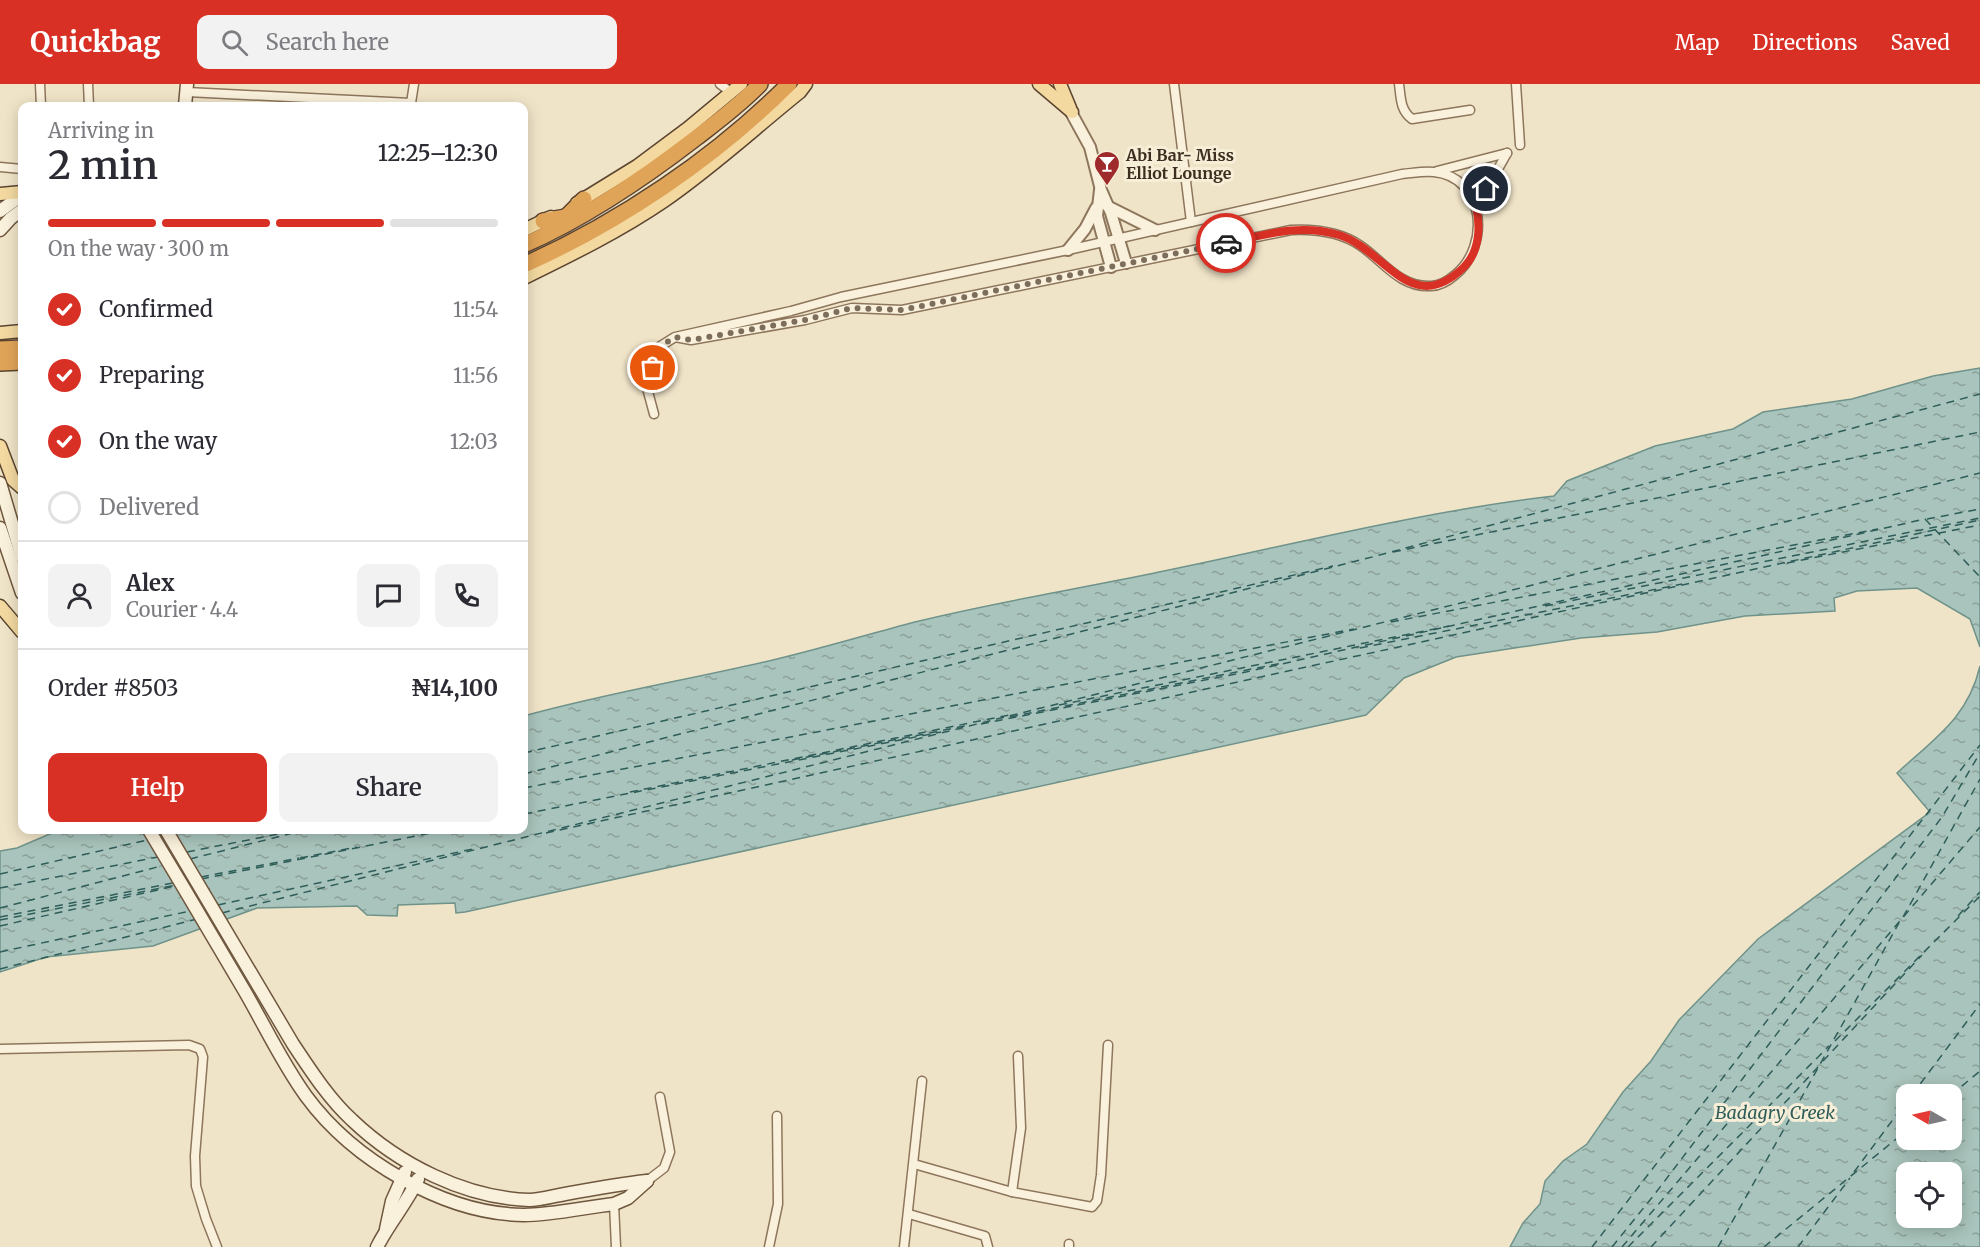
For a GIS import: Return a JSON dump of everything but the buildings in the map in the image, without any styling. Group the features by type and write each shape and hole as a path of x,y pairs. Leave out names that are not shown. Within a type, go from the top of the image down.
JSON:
{"highway":[{"path":"528,242 543,229 643,177 686,146 760,84"},
{"path":"528,264 586,234 632,206 704,156 751,127 798,87"},
{"path":"543,229 585,206"},
{"path":"0,349 18,348"},
{"path":"0,363 18,362"}],"main road":[{"path":"798,87 813,84"},
{"path":"1038,84 1072,112"},
{"path":"1060,84 1072,112"},
{"path":"585,206 737,88"},
{"path":"528,276 616,230 662,202 705,171 751,127"},
{"path":"0,194 18,194"},
{"path":"0,211 18,197"},
{"path":"0,230 18,213"},
{"path":"528,230 543,229"},
{"path":"0,333 18,331"},
{"path":"0,370 18,369"},
{"path":"0,446 13,480 18,484"},
{"path":"0,483 18,544"},
{"path":"0,528 18,581"},
{"path":"0,606 18,627"},
{"path":"151,834 288,1068 307,1097 329,1124 357,1150 415,1185 470,1206 524,1215 614,1203 628,1198 647,1181"},
{"path":"168,834 293,1044 332,1099 352,1120 410,1163 449,1182 478,1192 531,1200 647,1181"},
{"path":"386,1230 392,1201 410,1163"},
{"path":"377,1247 386,1230 404,1207 423,1170"}],"street":[{"path":"40,84 42,102"},
{"path":"88,84 89,102"},
{"path":"411,102 414,84"},
{"path":"720,84 737,88"},
{"path":"1055,84 1090,147 1101,190 1102,205 1119,238 1126,263"},
{"path":"1174,84 1191,222"},
{"path":"1400,84 1402,106 1405,114 1412,119 1470,110"},
{"path":"1516,84 1521,146"},
{"path":"187,88 396,102"},
{"path":"654,414 647,388 659,347 675,337 791,311 841,297 1068,250 1402,174 1436,172 1507,153 1476,207"},
{"path":"0,167 18,169"},
{"path":"675,337 691,340 805,320 852,308 902,310 1291,230 1310,229 1340,235 1360,245 1401,279 1414,284 1431,286 1445,283 1470,261 1477,242 1479,220 1476,207 1459,182 1436,172"},
{"path":"1102,205 1155,230"},
{"path":"1102,205 1098,216 1111,267"},
{"path":"1068,250 1102,205"},
{"path":"0,1049 189,1045 200,1049 203,1057 195,1156 196,1186 217,1247"},
{"path":"914,1164 1012,1192 1092,1206 1097,1201 1101,1174 1108,1045"},
{"path":"1012,1192 1021,1128 1018,1056"},
{"path":"904,1247 922,1081"},
{"path":"647,1181 664,1168 670,1152 660,1097"},
{"path":"769,1247 778,1204 777,1116"},
{"path":"614,1203 616,1247"},
{"path":"909,1214 985,1236 988,1247"}],"water":[{"path":"1980,368 1980,647 1970,619 1917,588 1857,591 1834,598 1835,611 1745,616 1657,632 1581,638 1456,657 1404,678 1366,715 465,912 456,913 455,903 398,905 397,916 367,915 357,906 257,908 153,946 46,957 0,972 0,851 17,848 50,834 528,834 528,715 777,659 976,608 1404,520 1554,496 1567,481 1655,446 1733,429 1763,412 1852,399 1933,376"},
{"name":"Badagry Creek","path":"1980,666 1980,1247 1510,1247 1523,1223 1540,1204 1545,1181 1563,1161 1587,1144 1623,1092 1651,1061 1679,1020 1758,939 1930,812 1897,773 1948,726 1967,700"}],"ferry route":[{"path":"528,773 1376,556 1980,394"},
{"path":"1393,552 1980,432"},
{"path":"222,913 1980,473"},
{"path":"1927,519 1980,509"},
{"path":"1545,606 1980,518"},
{"path":"981,724 1246,672 1925,519 1980,577"},
{"path":"546,833 1980,520"},
{"path":"1787,563 1980,525"},
{"path":"1391,622 1878,529"},
{"path":"528,752 1333,566"},
{"path":"1360,648 1682,584"},
{"path":"1059,705 1449,626"},
{"path":"528,787 1354,629"},
{"path":"1010,717 1282,663"},
{"path":"630,792 1014,714"},
{"path":"792,760 970,725"},
{"path":"528,813 941,732"},
{"path":"1592,1247 1980,745"},
{"path":"1612,1247 1942,817 1980,753"},
{"path":"1903,917 1980,779"},
{"path":"1622,1247 1980,827"},
{"path":"187,852 279,834"},
{"path":"190,859 289,834"},
{"path":"201,879 426,834"},
{"path":"0,874 147,840"},
{"path":"300,858 357,847"},
{"path":"218,905 477,848"},
{"path":"0,888 158,857"},
{"path":"201,877 299,858"},
{"path":"0,908 165,865"},
{"path":"0,917 173,883"},
{"path":"0,920 176,885"},
{"path":"0,926 175,886"},
{"path":"1958,916 1980,892"},
{"path":"1835,1041 1980,896"},
{"path":"0,952 190,911"},
{"path":"0,969 197,919"},
{"path":"1718,1247 1899,923"},
{"path":"1823,1061 1922,955"},
{"path":"1920,1084 1980,1004"},
{"path":"1628,1247 1829,1046"},
{"path":"1651,1247 1818,1067"},
{"path":"1962,1086 1980,1071"},
{"path":"1854,1172 1896,1115"},
{"path":"1764,1247 1896,1139"},
{"path":"1798,1247 1850,1178"}],"way so far":[{"path":"653,368 659,347 675,337 691,340 805,320 852,308 902,310 1226,243"}],"place":[{"name":"Abi Bar- Miss Elliot Lounge","path":"1107,187"}],"route":[{"path":"1226,243 1291,230 1310,229 1340,235 1360,245 1401,279 1414,284 1431,286 1445,283 1470,261 1477,242 1479,220 1476,207 1486,189"}]}
